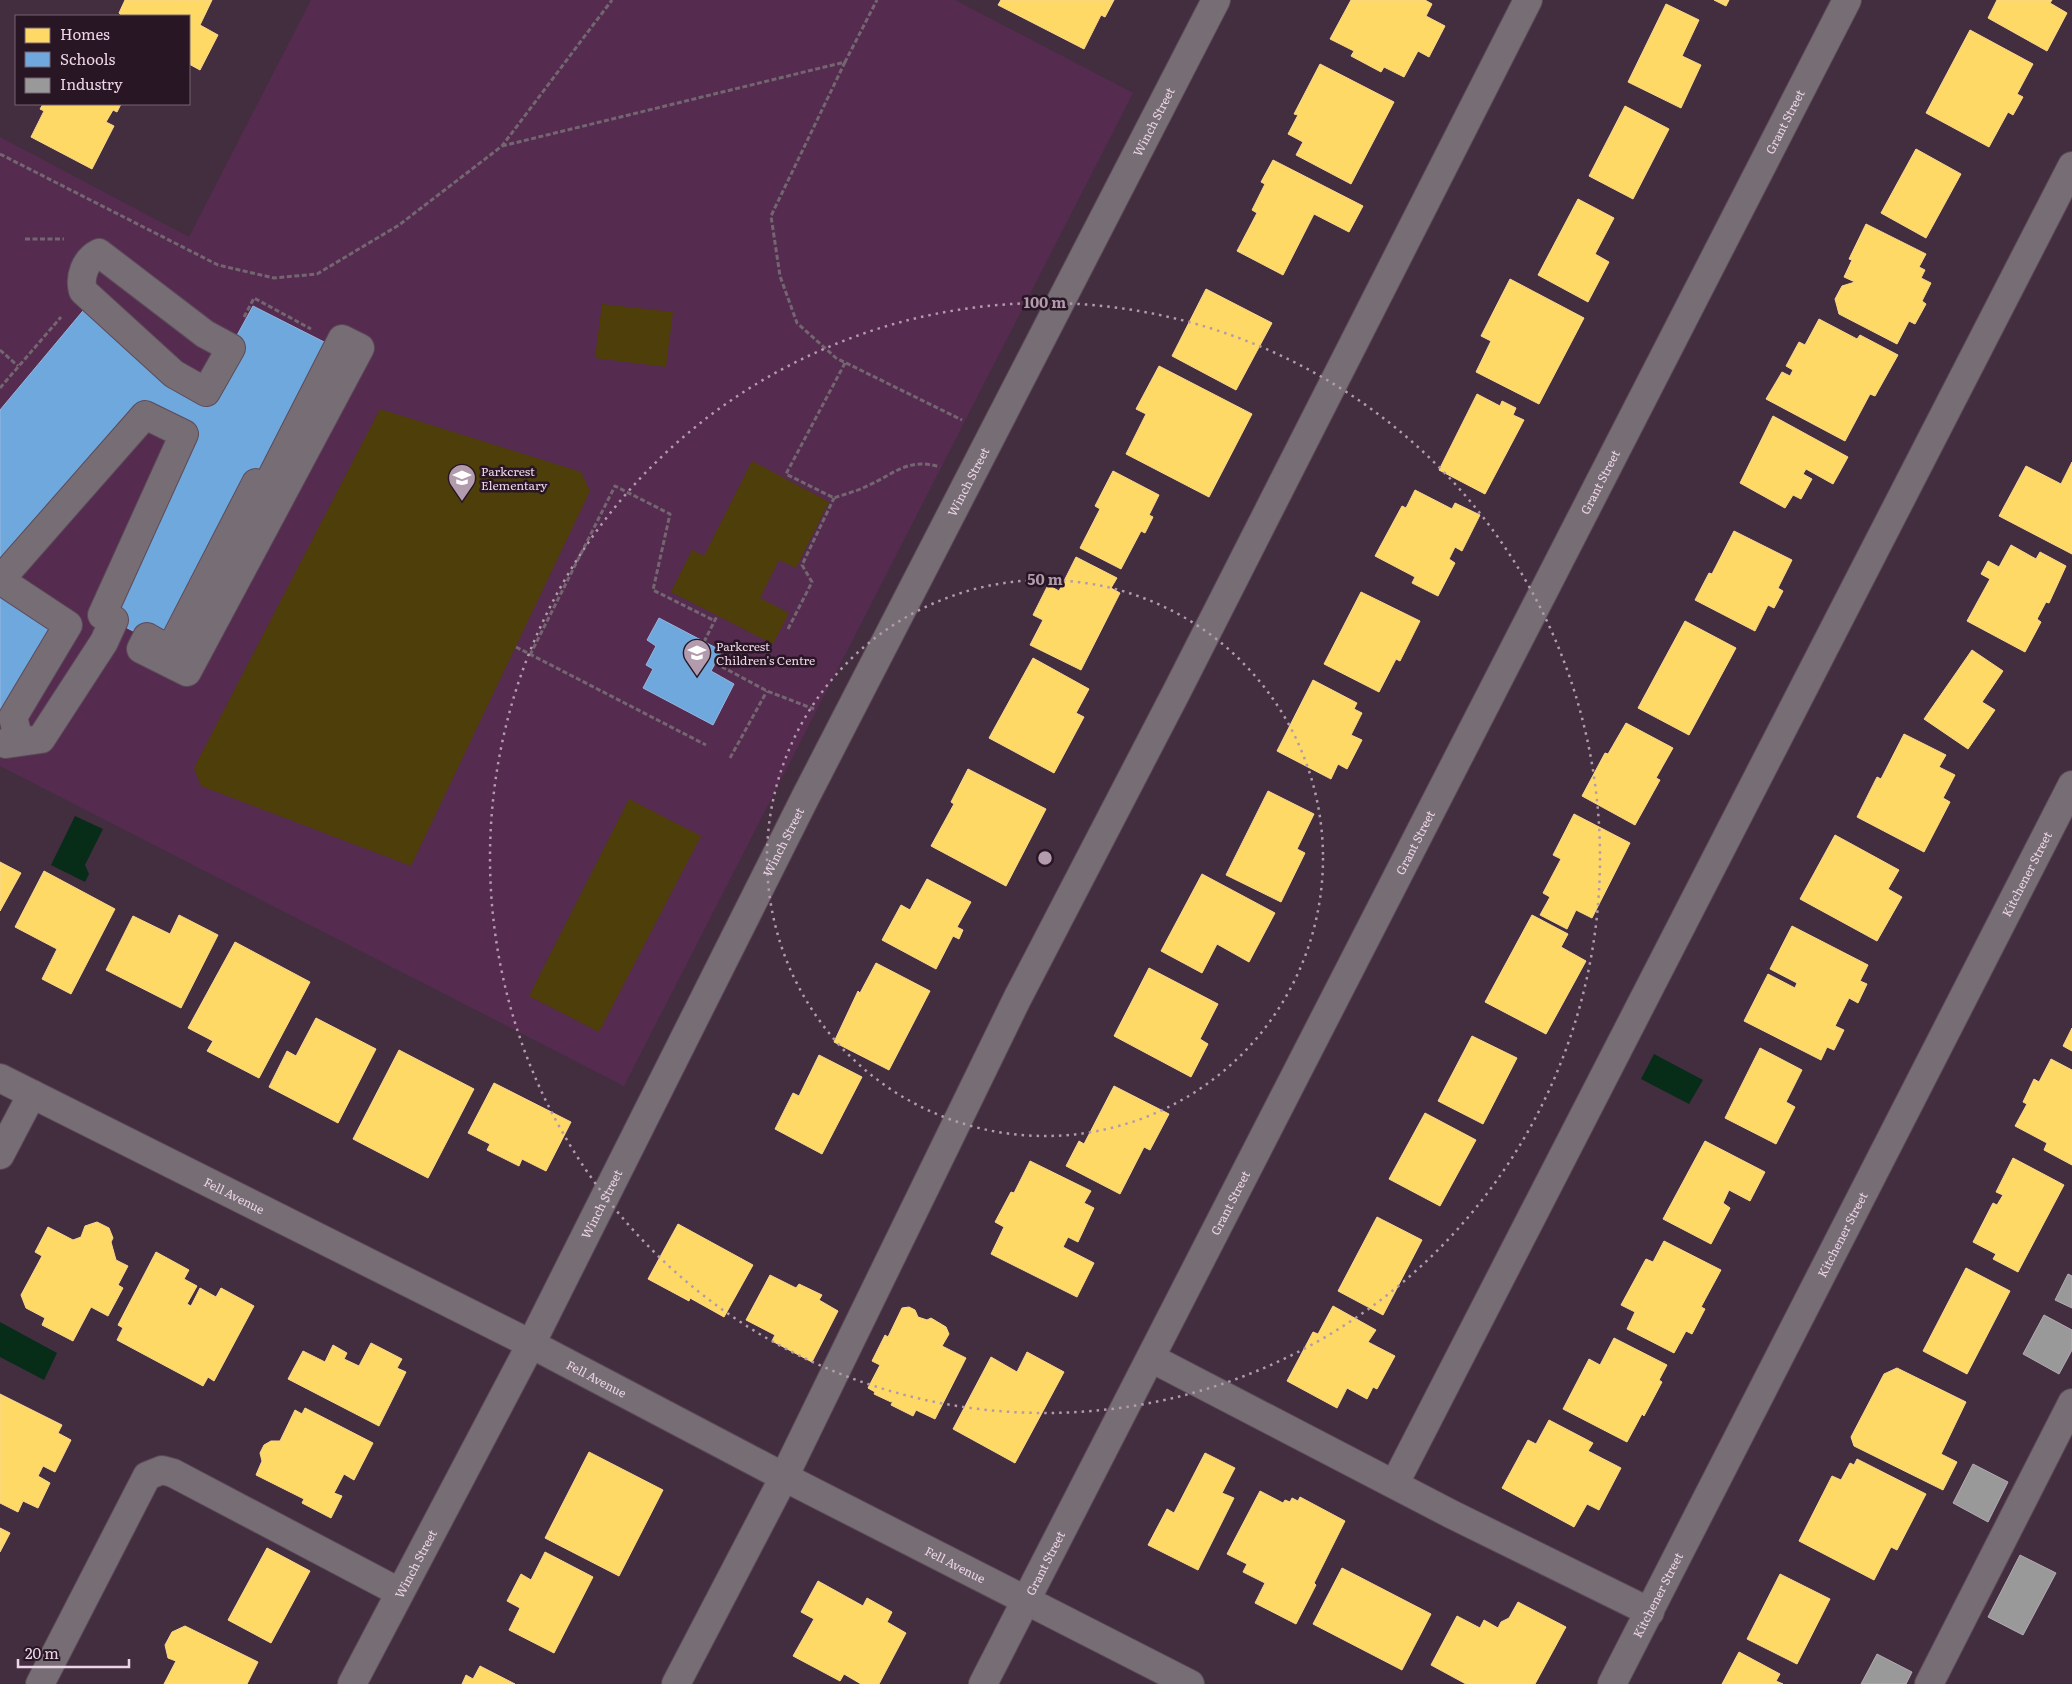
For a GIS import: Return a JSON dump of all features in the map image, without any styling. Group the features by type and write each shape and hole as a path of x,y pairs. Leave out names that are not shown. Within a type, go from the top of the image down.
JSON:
{"street":[{"name":"Winch Street","path":"352,1684 531,1344 806,796 1216,0"},
{"path":"676,1684 784,1476 1012,1008 1181,682 1528,0"},
{"name":"Grant Street","path":"983,1684 1848,0"},
{"path":"1395,1483 2072,166"},
{"path":"99,253 205,334 229,346 231,348 206,392 174,374 83,291 80,282 88,260 99,253"},
{"path":"342,340 360,348 187,672 141,649 147,637 170,650 256,483 266,488 338,349 342,340"},
{"path":"145,415 184,434 102,614 114,620 104,642 41,739 6,744 16,733 13,717 68,625 0,580 145,415"},
{"name":"Kitchener Street","path":"1612,1684 2072,785"},
{"name":"Fell Avenue","path":"0,1078 531,1344 1190,1684"},
{"path":"0,1156 32,1094"},
{"path":"1151,1358 1395,1483 1451,1514 1650,1612"},
{"path":"1929,1684 2072,1403"},
{"path":"40,1684 146,1476 162,1470 173,1473 399,1592"}],"path":[{"path":"0,154 218,265 274,278 318,274 399,225 502,146 612,0"},
{"path":"876,0 771,216 780,276 797,323 836,358 970,424"},
{"path":"502,146 845,62"},
{"path":"25,238 74,239"},
{"path":"0,388 83,291"},
{"path":"229,346 254,298 302,324"},
{"path":"0,350 18,366"},
{"path":"834,498 786,474 845,363"},
{"path":"788,629 812,582 802,565 834,498 867,486 895,470 924,462 947,469"},
{"path":"530,654 615,486 670,514 653,590 715,622"},
{"path":"704,642 717,616"},
{"path":"516,647 706,745"},
{"path":"715,663 766,691 816,709"},
{"path":"730,758 766,691"}],"shaded area":[{"name":"Parkcrest Elementary","path":"311,0 955,0 1133,93 624,1086 0,766 0,137 189,237"},
{"path":"602,304 673,312 666,367 595,358"},
{"path":"380,409 581,472 590,491 411,866 201,786 194,768"},
{"path":"752,461 829,502 796,568 779,560 760,598 789,613 773,644 671,592 692,550 704,556"},
{"path":"629,799 701,836 599,1032 529,996"},
{"path":"75,816 103,829 85,865 89,874 85,882 51,865"},
{"path":"1654,1054 1703,1080 1689,1104 1641,1079"},
{"path":"0,1322 57,1353 44,1380 0,1357"}],"building: Homes":[{"path":"125,0 212,0 200,25 218,35 200,70 190,65 190,15 121,15 119,13"},
{"path":"1001,0 1114,0 1105,17 1101,15 1084,49 998,5"},
{"path":"1351,0 1425,0 1432,4 1426,16 1445,26 1429,57 1418,51 1404,77 1384,67 1381,72 1351,56 1354,51 1330,39"},
{"path":"1714,0 1729,0 1726,6"},
{"path":"1997,0 2052,0 2050,3 2067,13 2047,51 1988,18"},
{"path":"1666,4 1699,20 1682,56 1701,65 1681,108 1628,82"},
{"path":"1970,30 2033,64 2017,94 2023,97 2013,115 2008,112 1989,147 1926,113"},
{"path":"1320,64 1394,102 1351,184 1296,155 1303,142 1288,134 1298,115 1294,114"},
{"path":"42,105 120,105 117,112 113,110 106,122 114,126 92,169 31,137 44,111 40,109"},
{"path":"1625,106 1669,129 1633,199 1589,176"},
{"path":"1916,149 1961,174 1926,238 1881,213"},
{"path":"1273,160 1363,206 1349,232 1314,214 1283,275 1237,251 1257,213 1252,210 1265,184 1261,182"},
{"path":"1578,199 1614,218 1595,254 1609,262 1588,302 1538,275"},
{"path":"1866,224 1926,254 1919,267 1925,270 1921,278 1931,283 1922,301 1926,304 1915,324 1909,321 1897,344 1839,314 1835,299 1842,286 1855,282 1844,277 1852,260 1849,259"},
{"path":"1510,279 1584,318 1539,404 1476,372 1491,341 1481,336"},
{"path":"1206,289 1272,323 1236,390 1172,356"},
{"path":"1819,319 1857,339 1860,335 1898,355 1875,396 1870,394 1845,441 1766,399 1782,372 1790,376 1793,370 1786,366 1799,342 1805,345"},
{"path":"1159,366 1252,414 1209,497 1126,454 1146,414 1136,409"},
{"path":"1477,394 1500,406 1502,401 1516,408 1513,415 1524,420 1485,494 1439,470"},
{"path":"1773,416 1848,457 1833,484 1806,469 1803,474 1812,479 1801,499 1793,495 1785,508 1740,483"},
{"path":"2072,462 2072,554 1999,516 2026,466 2061,484"},
{"path":"1113,471 1159,495 1149,515 1153,517 1145,533 1141,531 1121,569 1080,548 1100,509 1095,506"},
{"path":"1415,490 1452,509 1455,503 1480,515 1462,551 1455,547 1449,559 1455,563 1438,596 1412,583 1415,577 1375,556 1402,506 1406,508"},
{"path":"1734,531 1792,560 1778,588 1783,591 1774,608 1768,605 1755,631 1695,600 1709,573 1712,574"},
{"path":"2011,545 2036,559 2040,552 2066,566 2049,603 2046,602 2037,619 2041,622 2025,652 1967,621 1990,579 1981,574 1988,561 1999,567"},
{"path":"1076,557 1117,578 1111,588 1120,593 1081,670 1030,645 1043,620 1033,615 1048,585 1059,591"},
{"path":"1361,592 1420,621 1400,661 1396,659 1379,692 1324,664"},
{"path":"1685,621 1736,648 1689,735 1638,708"},
{"path":"1972,650 2003,671 1982,702 1995,710 1968,749 1924,719"},
{"path":"1033,658 1089,689 1076,713 1084,717 1054,773 989,738"},
{"path":"1313,680 1357,703 1354,709 1362,713 1351,735 1362,740 1347,769 1338,764 1331,779 1277,751"},
{"path":"1626,723 1673,748 1656,778 1660,780 1635,825 1582,796 1605,753 1608,754"},
{"path":"1904,734 1946,755 1939,767 1955,775 1943,798 1950,802 1924,852 1857,817 1877,777 1881,779"},
{"path":"968,769 1046,809 1006,886 931,846 954,804 951,802"},
{"path":"1268,791 1314,814 1297,849 1305,853 1281,902 1226,875"},
{"path":"1574,814 1630,843 1592,918 1576,910 1567,929 1540,915 1550,897 1543,893 1561,859 1553,855"},
{"path":"1835,835 1899,870 1888,889 1902,897 1877,941 1800,899"},
{"path":"0,862 21,873 0,911"},
{"path":"44,871 115,909 71,994 42,979 57,949 15,927"},
{"path":"1202,874 1275,913 1249,962 1217,944 1202,973 1161,951"},
{"path":"927,879 971,902 957,927 963,930 959,939 953,936 936,969 882,940 901,905 910,910"},
{"path":"179,915 218,935 181,1008 106,970 133,916 170,934"},
{"path":"1532,915 1568,934 1561,947 1586,961 1546,1034 1485,1002"},
{"path":"1792,926 1868,965 1860,981 1867,984 1858,1003 1849,998 1835,1026 1844,1030 1834,1050 1827,1047 1821,1060 1744,1021 1768,974 1795,988 1797,983 1770,969"},
{"path":"235,942 310,982 259,1078 207,1051 213,1041 188,1028"},
{"path":"876,963 930,991 889,1070 834,1042 858,991 860,993"},
{"path":"1149,968 1218,1004 1200,1039 1208,1044 1191,1077 1114,1036"},
{"path":"316,1018 376,1049 338,1123 269,1087 287,1051 296,1056"},
{"path":"2072,1028 2072,1051 2063,1046"},
{"path":"1472,1036 1517,1058 1483,1124 1438,1101"},
{"path":"1760,1048 1802,1070 1786,1102 1795,1107 1776,1144 1725,1118"},
{"path":"399,1050 474,1089 428,1178 353,1139"},
{"path":"819,1055 862,1077 822,1154 775,1129 793,1093 799,1096"},
{"path":"2051,1059 2072,1070 2072,1165 2044,1150 2047,1143 2015,1126 2027,1104 2023,1102 2034,1079 2039,1082"},
{"path":"494,1083 571,1122 546,1171 522,1159 519,1166 487,1150 490,1144 468,1133"},
{"path":"1114,1086 1169,1114 1150,1150 1144,1147 1120,1194 1066,1166 1079,1141 1084,1144"},
{"path":"1425,1113 1476,1140 1440,1206 1389,1179"},
{"path":"1705,1141 1765,1172 1750,1201 1729,1190 1723,1203 1730,1208 1711,1244 1663,1219"},
{"path":"2013,1158 2064,1185 2018,1272 1993,1259 1996,1254 1973,1242 1993,1203 1997,1205 2003,1195 1996,1192"},
{"path":"1030,1161 1091,1191 1084,1203 1094,1208 1078,1242 1068,1237 1063,1247 1094,1263 1077,1297 991,1254 1004,1227 995,1222 1011,1192 1014,1193"},
{"path":"1377,1217 1422,1240 1383,1315 1338,1291"},
{"path":"97,1222 109,1228 113,1238 111,1242 116,1260 128,1266 118,1285 123,1288 108,1316 91,1307 73,1341 42,1325 45,1318 26,1308 21,1295 42,1256 35,1252 48,1227 73,1240 81,1237 85,1226"},
{"path":"678,1224 753,1265 724,1317 690,1298 689,1301 648,1279"},
{"path":"1664,1241 1721,1270 1701,1307 1705,1309 1692,1334 1686,1331 1674,1353 1627,1329 1635,1312 1621,1305 1646,1259 1653,1262"},
{"path":"156,1252 189,1270 184,1279 197,1286 187,1304 191,1306 200,1288 216,1297 221,1288 254,1306 214,1381 208,1377 203,1386 117,1340 123,1328 118,1325"},
{"path":"1966,1268 2010,1291 1967,1374 1923,1351"},
{"path":"770,1275 796,1288 799,1284 822,1295 819,1300 838,1311 812,1362 772,1341 775,1335 746,1320"},
{"path":"1333,1306 1376,1330 1368,1342 1395,1356 1377,1389 1373,1387 1367,1399 1347,1388 1337,1408 1287,1381 1313,1332 1318,1334"},
{"path":"909,1307 915,1310 918,1317 927,1320 931,1318 946,1327 949,1334 942,1346 966,1358 935,1419 916,1410 913,1416 891,1405 893,1401 891,1402 874,1394 875,1392 868,1388 880,1365 872,1361 885,1335 888,1337 902,1308"},
{"path":"1614,1338 1667,1365 1659,1380 1662,1382 1644,1416 1642,1414 1627,1442 1563,1409 1589,1359 1600,1365"},
{"path":"371,1343 402,1359 397,1368 406,1372 379,1426 288,1379 303,1351 325,1362 333,1345 347,1353 344,1359 359,1366"},
{"path":"1027,1352 1064,1372 1015,1463 953,1429 991,1357 1017,1372"},
{"path":"1897,1368 1966,1402 1941,1454 1957,1462 1943,1490 1854,1446 1851,1437 1884,1374"},
{"path":"0,1394 62,1425 58,1433 71,1440 55,1472 43,1466 38,1476 50,1483 38,1508 23,1501 18,1512 0,1503"},
{"path":"305,1408 373,1443 354,1480 344,1474 334,1493 342,1496 331,1518 302,1503 304,1499 256,1475 262,1461 260,1453 264,1445 271,1441 280,1441 295,1410 302,1414"},
{"path":"1549,1420 1593,1443 1588,1451 1621,1468 1599,1510 1587,1504 1574,1527 1502,1488 1528,1440 1536,1444"},
{"path":"589,1452 663,1490 619,1576 545,1538"},
{"path":"1205,1453 1235,1468 1222,1493 1234,1498 1198,1570 1148,1545 1167,1509 1174,1513"},
{"path":"1857,1459 1926,1494 1897,1550 1891,1547 1874,1580 1799,1541 1832,1476 1841,1480 1850,1463 1854,1465"},
{"path":"1260,1491 1283,1503 1285,1500 1290,1502 1292,1498 1298,1501 1300,1497 1345,1521 1296,1624 1255,1603 1265,1583 1243,1572 1247,1564 1227,1554"},
{"path":"0,1528 10,1533 0,1552"},
{"path":"267,1548 310,1571 271,1643 228,1620"},
{"path":"545,1552 593,1577 554,1653 509,1630 520,1608 507,1601 521,1574 531,1580"},
{"path":"1342,1568 1431,1614 1402,1670 1313,1624"},
{"path":"1780,1574 1830,1599 1797,1664 1747,1639"},
{"path":"818,1581 863,1606 867,1598 892,1612 887,1622 906,1633 879,1684 861,1684 844,1674 840,1681 793,1656 814,1619 801,1612"},
{"path":"1518,1602 1566,1627 1535,1684 1466,1684 1431,1665 1457,1616 1480,1628 1484,1620 1498,1628 1501,1622 1509,1618"},
{"path":"185,1626 258,1662 247,1684 164,1684 176,1661 168,1658 165,1645 172,1632"},
{"path":"1739,1652 1780,1674 1776,1681 1783,1684 1722,1684"},
{"path":"480,1666 515,1684 462,1684 466,1675 473,1679"}],"building: Schools":[{"path":"92,300 206,392 253,306 338,349 170,650 102,615 184,434 145,415 0,580 0,410"},
{"path":"0,580 68,625 13,717 0,709"},
{"path":"659,618 722,651 711,671 734,684 713,725 643,688 653,669 646,665 656,646 647,640"}],"building: Industry":[{"path":"2068,1274 2072,1276 2072,1308 2055,1300"},
{"path":"2044,1315 2072,1330 2072,1350 2059,1374 2023,1354"},
{"path":"1973,1464 2008,1482 1988,1522 1953,1503"},
{"path":"2020,1555 2056,1573 2023,1635 1988,1617"},
{"path":"1877,1654 1912,1672 1906,1684 1861,1684"}],"place":[{"name":"Parkcrest Elementary","path":"462,502"},
{"name":"Parkcrest Children's Centre","path":"697,677"}]}
